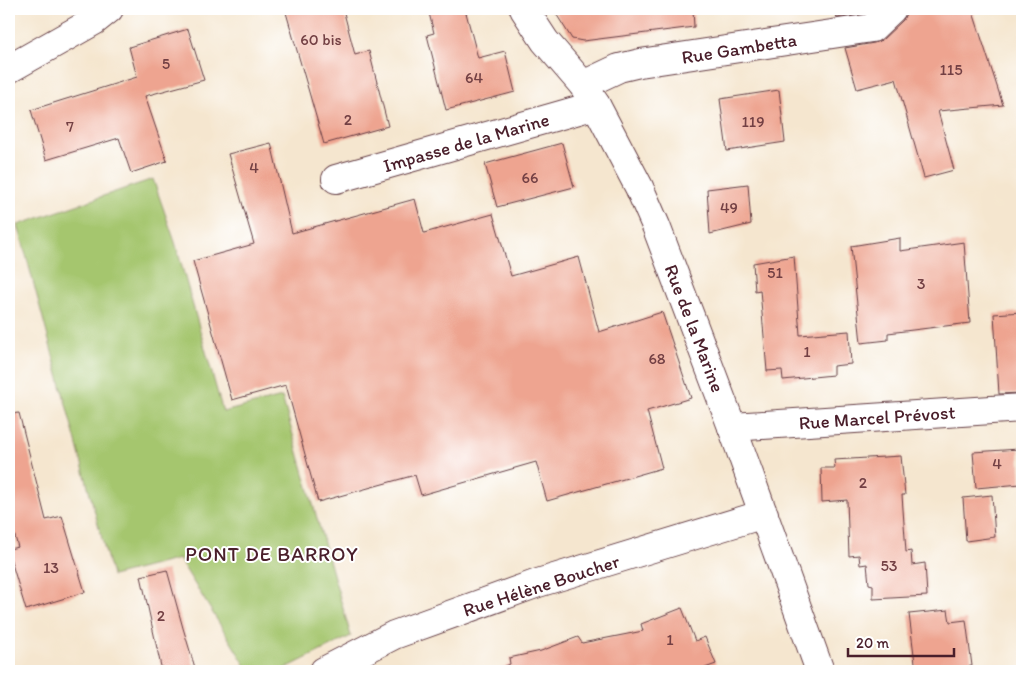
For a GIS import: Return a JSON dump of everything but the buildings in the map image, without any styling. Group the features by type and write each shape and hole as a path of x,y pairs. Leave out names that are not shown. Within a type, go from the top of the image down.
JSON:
{"street":[{"path":"9,69 94,21 110,9"},
{"name":"Rue de la Marine","path":"524,9 545,41 590,95 639,187 656,226 732,427 820,671"},
{"name":"Rue Gambetta","path":"590,95 619,68 640,63 872,28 892,9"},
{"name":"Impasse de la Marine","path":"336,178 590,95"},
{"name":"Rue Marcel Prévost","path":"732,427 1022,408"},
{"name":"Rue Hélène Boucher","path":"324,671 394,635 538,583 764,514"}],"green space":[{"path":"153,179 175,242 223,412 282,397 351,636 280,671 249,671 179,559 112,576 18,225"}],"district":[{"name":"PONT DE BARROY","path":"272,554"}]}
